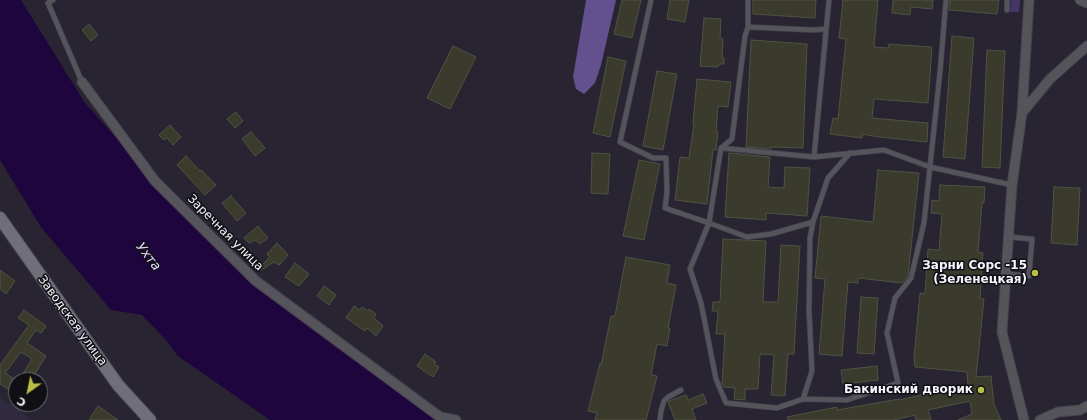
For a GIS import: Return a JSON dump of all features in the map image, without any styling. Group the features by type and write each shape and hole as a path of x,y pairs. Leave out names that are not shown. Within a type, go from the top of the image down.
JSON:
{"street":[{"path":"1024,420 1002,332 1012,185 1022,113 1029,0"},
{"path":"1080,0 1087,3"},
{"path":"1022,113 1050,79 1087,46"},
{"name":"Заречная улица","path":"82,82 155,181 256,281 440,417 456,420"},
{"name":"Заводская улица","path":"0,218 118,385 150,420"},
{"path":"1040,420 1058,412 1080,410 1087,406"}],"lane":[{"name":"Заречная улица","path":"53,0 48,3 82,82"},
{"path":"651,0 620,142 654,158 666,158 667,192 665,208 747,237 771,234 813,222"},
{"path":"748,0 748,27 732,139 721,148 709,224 690,269 701,303 716,379 726,403 777,408 803,398 847,400 898,383 887,333 895,298 912,278 924,223 946,0"},
{"path":"814,157 829,0"},
{"path":"1007,0 1007,10"},
{"path":"748,27 814,30 826,29"},
{"path":"721,148 814,157 884,150 930,168 1012,185"},
{"path":"803,398 812,371 809,310 810,238 813,222 828,178 850,153"},
{"path":"1006,274 1029,276 1032,239 1009,237"},
{"path":"660,420 664,402 668,397 681,390"}],"shaded area":[{"path":"586,0 616,0 601,65 595,83 584,94 576,89 573,77"},
{"path":"1011,0 1020,0 1019,12 1010,12"},
{"path":"0,397 8,403 8,412 22,412 33,420 0,420"}],"water":[{"name":"Ухта","path":"0,0 21,0 85,103 119,141 146,175 254,284 286,309 384,379 436,420 270,420 178,356 166,340 142,315 111,310 41,227 0,160"}],"building":[{"path":"622,0 641,0 632,38 614,34"},
{"path":"670,0 689,0 685,22 667,19"},
{"path":"753,0 816,0 815,18 753,14"},
{"path":"843,0 878,0 874,47 888,48 889,44 932,47 928,103 874,99 872,118 928,123 927,142 862,134 862,138 830,134 833,118 838,119 846,39 839,38"},
{"path":"893,0 933,0 932,9 911,7 910,15 892,13"},
{"path":"950,0 999,0 997,14 949,10"},
{"path":"704,18 721,19 720,38 723,39 722,58 724,58 724,64 719,64 718,67 700,66"},
{"path":"89,24 98,35 91,41 82,30"},
{"path":"952,36 974,38 965,159 943,157"},
{"path":"751,40 807,44 803,148 771,147 771,149 746,147"},
{"path":"453,46 476,57 450,109 427,98"},
{"path":"987,50 1005,51 1000,168 982,167"},
{"path":"608,57 626,61 610,137 593,133"},
{"path":"657,71 677,74 663,150 643,146"},
{"path":"697,79 731,82 728,107 718,106 716,150 713,150 707,204 675,200 680,157 689,158 694,124"},
{"path":"236,112 243,121 235,128 227,119"},
{"path":"170,125 181,137 173,145 167,138 164,140 159,135"},
{"path":"251,132 265,148 255,156 242,139"},
{"path":"592,153 610,154 608,194 591,193"},
{"path":"729,153 770,157 768,187 784,188 785,167 810,168 807,216 766,213 766,220 725,217"},
{"path":"186,156 216,185 205,195 177,165"},
{"path":"639,160 660,164 644,240 623,236"},
{"path":"878,170 919,173 908,276 902,283 858,278 858,283 848,282 842,356 819,354 825,279 815,278 821,216 873,222"},
{"path":"940,185 985,187 984,203 982,203 978,252 983,253 980,299 984,299 976,377 991,376 994,404 1001,420 958,420 972,414 970,401 928,410 931,420 916,420 915,415 894,420 788,420 787,417 837,407 837,410 899,400 968,385 967,372 915,367 914,357 920,293 925,294 928,249 939,250 942,214 931,213 932,200 939,201"},
{"path":"1054,187 1080,188 1077,245 1051,243"},
{"path":"231,196 246,213 237,221 222,203"},
{"path":"258,226 268,238 260,244 255,240 249,243 244,238"},
{"path":"723,239 766,241 763,302 778,302 781,245 800,246 794,354 788,354 785,396 771,395 774,355 760,354 758,389 745,389 745,400 734,399 735,388 724,387 722,384 725,334 716,334 718,311 712,311 713,302 720,302"},
{"path":"277,243 288,255 279,265 274,262 261,270 259,268 270,257 267,254"},
{"path":"626,257 670,265 667,283 676,285 668,328 670,328 667,346 657,344 651,375 657,376 646,420 595,420 597,413 588,411 600,363 601,365 611,316 615,316"},
{"path":"295,263 309,274 299,286 285,277"},
{"path":"0,270 15,281 6,294 0,289"},
{"path":"324,286 336,295 329,305 317,296"},
{"path":"861,297 878,298 874,354 857,353"},
{"path":"354,306 360,310 362,307 368,311 369,309 376,314 374,318 383,326 376,336 367,328 365,331 346,318"},
{"path":"24,310 46,326 41,333 36,330 27,343 46,356 36,372 24,372 32,359 21,352 5,373 8,375 8,389 0,384 0,365 29,325 18,318"},
{"path":"425,354 436,362 434,364 439,367 433,377 417,366"},
{"path":"877,366 878,380 843,384 841,370"},
{"path":"703,394 707,403 692,409 696,420 675,420 668,402 669,401 686,395 688,400"},
{"path":"98,406 118,420 89,420"}],"place":[{"name":"Зарни Сорс -15 (Зеленецкая)","path":"1035,273"},
{"name":"Бакинский дворик","path":"981,390"}]}
